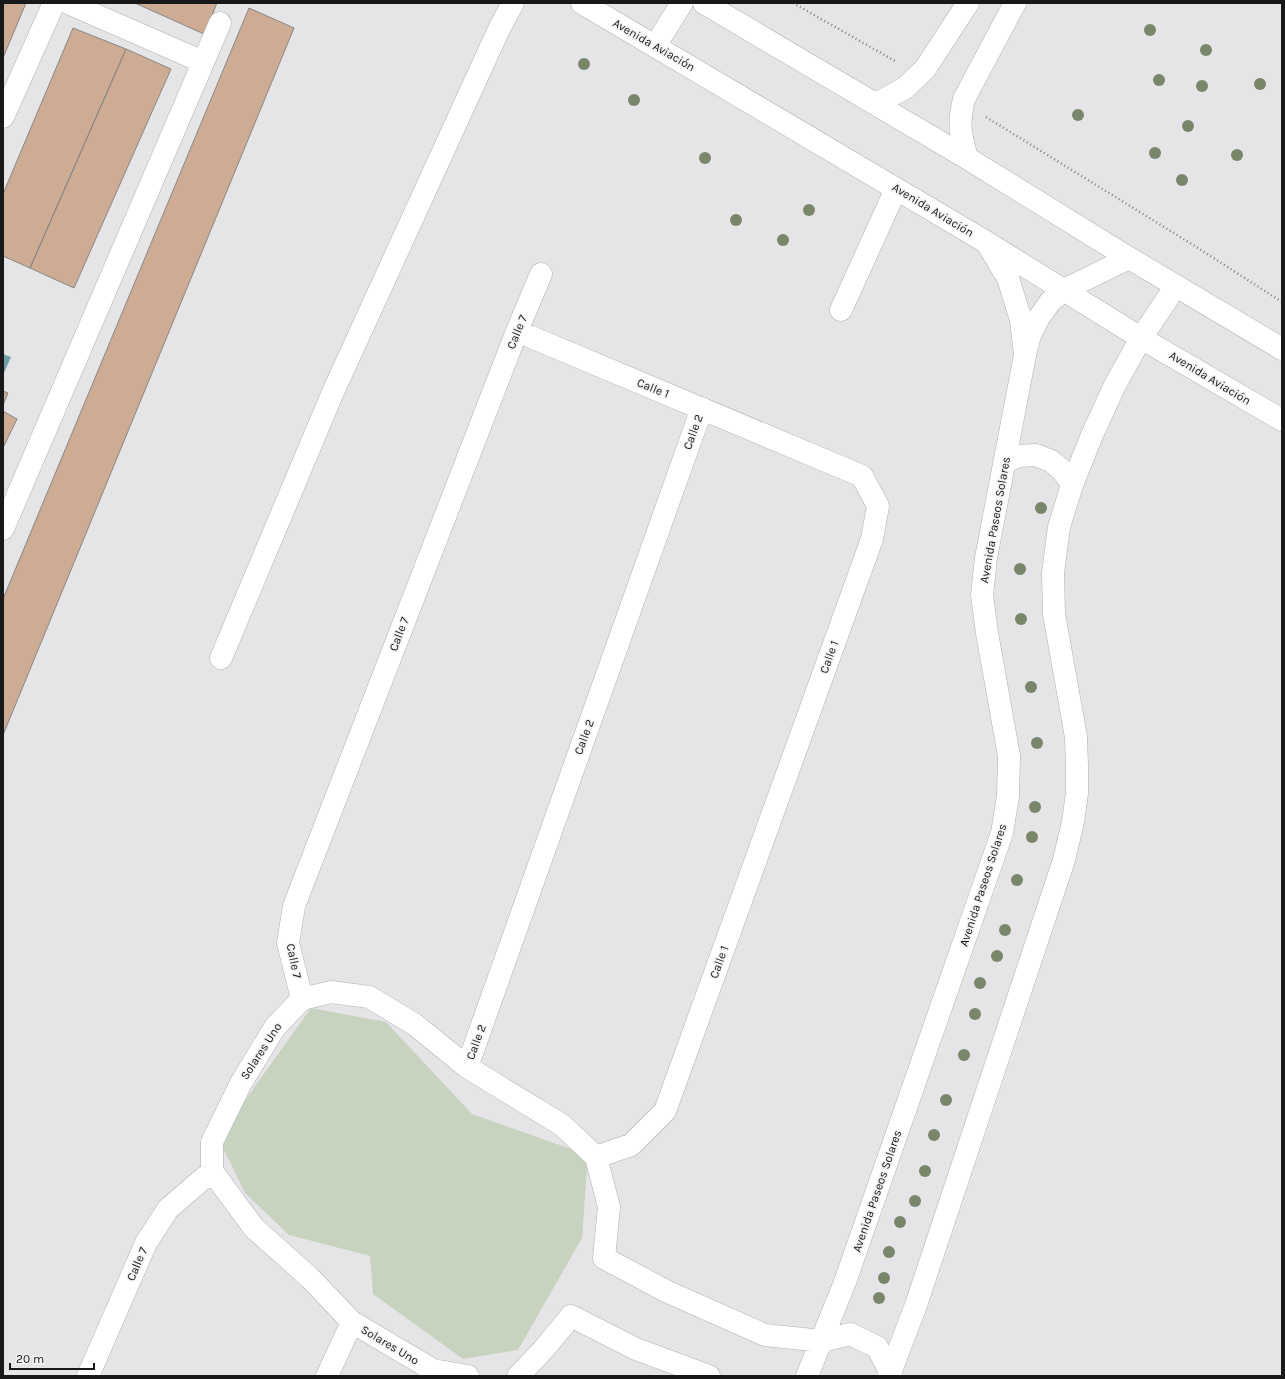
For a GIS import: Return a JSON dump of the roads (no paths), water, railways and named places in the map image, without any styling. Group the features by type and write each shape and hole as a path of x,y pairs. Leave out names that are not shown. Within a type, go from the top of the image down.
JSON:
{"street":[{"path":"3,117 54,3"},
{"path":"68,3 203,62"},
{"path":"221,658 333,392 500,27 513,3"},
{"name":"Avenida Aviación","path":"582,3 986,242 1141,338 1282,420"},
{"path":"655,46 682,3"},
{"path":"704,3 967,158 1129,258 1282,348"},
{"path":"876,104 905,88 925,69 968,3"},
{"path":"967,158 960,134 960,116 964,99 1015,3"},
{"path":"3,529 220,23"},
{"path":"840,310 896,189"},
{"path":"986,242 1008,278 1021,320 1025,355"},
{"name":"Avenida Paseos Solares","path":"807,1376 845,1282 1002,833 1008,796 1009,756 982,595 986,558 1030,335 1038,319 1050,302 1064,290 1129,258"},
{"name":"Calle 7","path":"302,999 288,943 294,906 517,331 541,274"},
{"path":"890,1374 916,1305 1064,860 1073,822 1077,793 1076,737 1054,614 1053,573 1059,527 1072,485 1114,385 1141,338 1176,286"},
{"name":"Calle 1","path":"517,331 862,476 878,506 872,539 665,1111 631,1145 596,1157"},
{"name":"Calle 2","path":"467,1067 702,408"},
{"path":"1005,462 1019,456 1036,455 1051,461 1063,471 1072,485"},
{"path":"302,999 331,992 369,997 414,1024 467,1067 562,1125 596,1157 609,1207 604,1258 668,1292 765,1335 822,1340 850,1334 877,1347 890,1374"},
{"name":"Solares Uno","path":"302,999 275,1027 241,1084 212,1142 212,1171 254,1228 310,1278 352,1322 433,1370 468,1376"},
{"name":"Calle 7","path":"88,1376 146,1243 168,1208 212,1171"},
{"path":"518,1376 543,1350 570,1316 636,1349 709,1376"},
{"path":"327,1376 352,1322"}],"water":[{"path":"3,354 11,357 3,375"}]}
